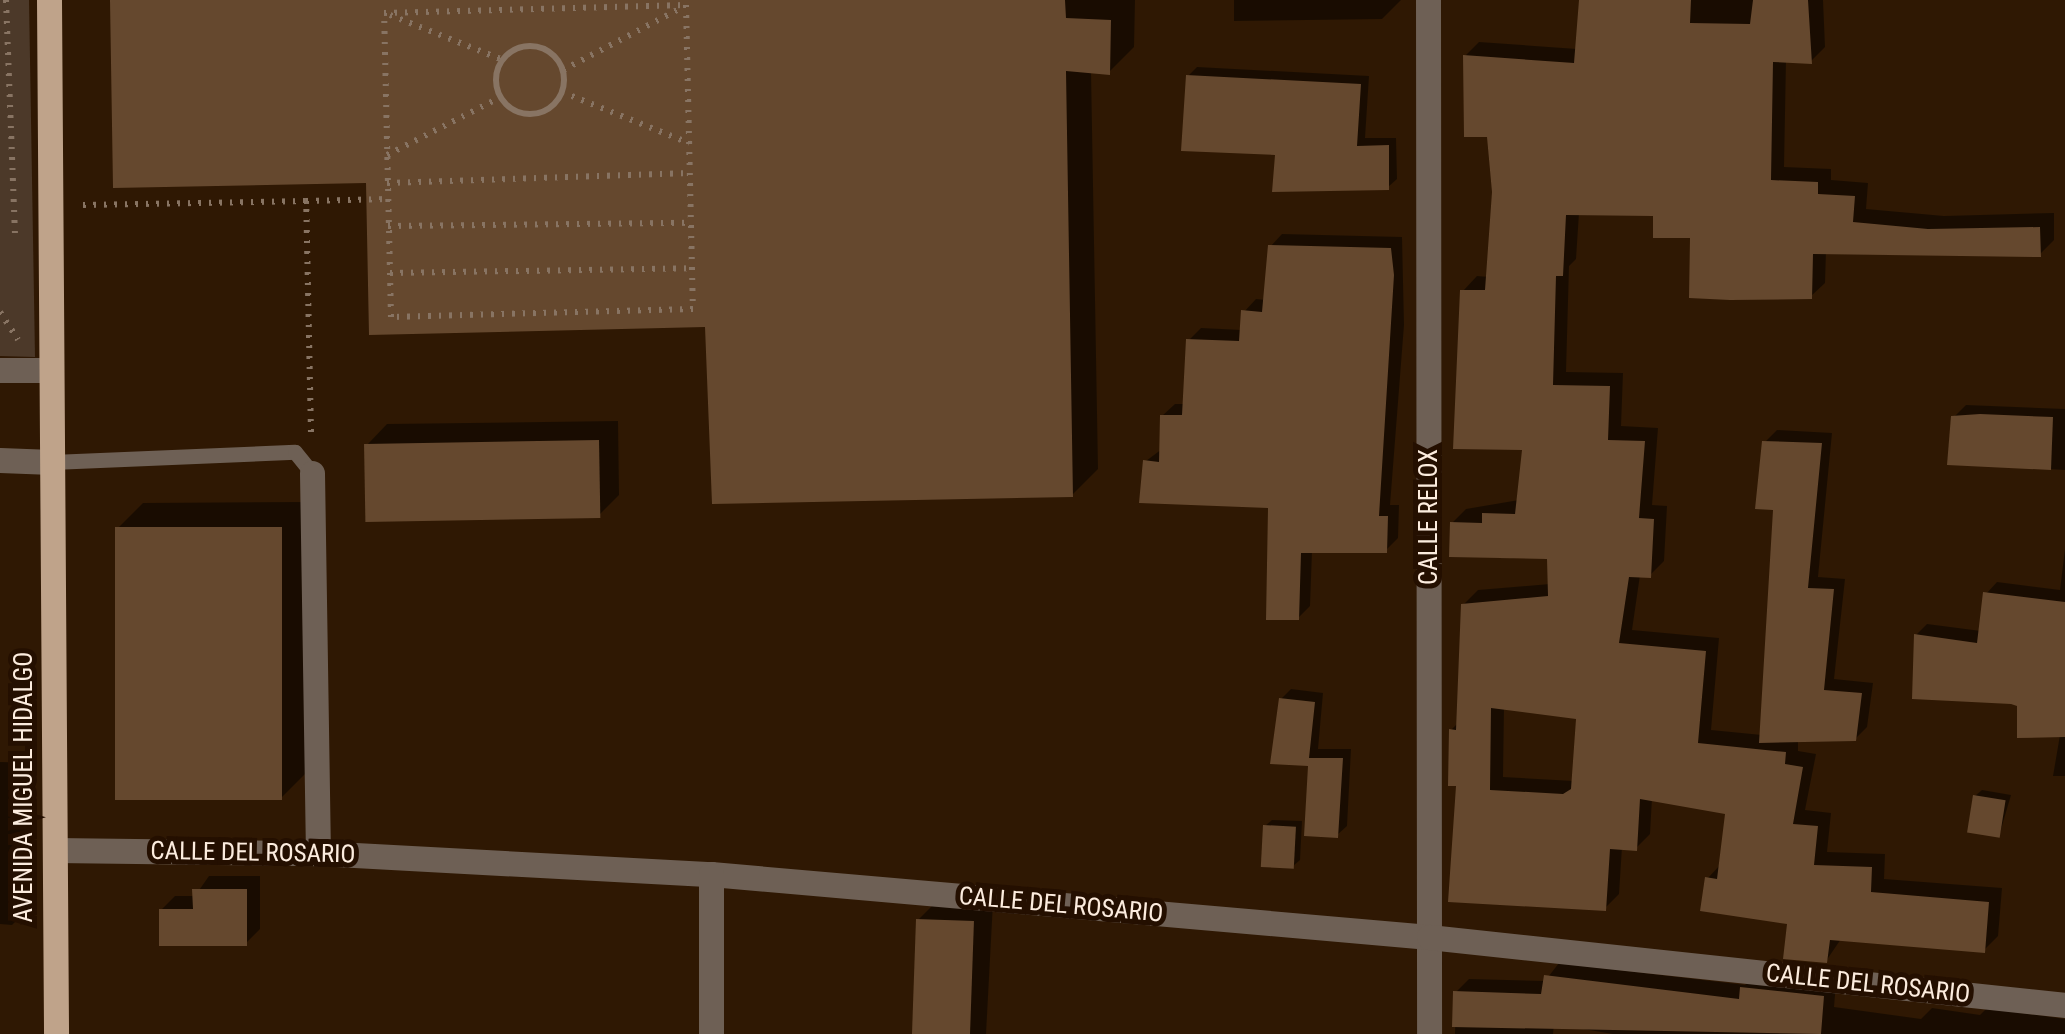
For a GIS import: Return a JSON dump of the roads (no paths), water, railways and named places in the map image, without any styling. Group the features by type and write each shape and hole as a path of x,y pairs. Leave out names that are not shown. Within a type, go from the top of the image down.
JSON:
{"main road":[{"name":"AVENIDA MIGUEL HIDALGO","path":"49,0 56,1034"}],"street":[{"name":"CALLE RELOX","path":"1428,0 1429,1034"},
{"path":"0,370 52,370"},
{"path":"0,460 52,462"},
{"path":"312,473 318,853"},
{"name":"CALLE DEL ROSARIO","path":"55,850 318,853 712,874 1429,937 2065,1005"},
{"path":"712,874 712,1034"}],"lane":[{"path":"52,462 295,452 312,473"}]}
